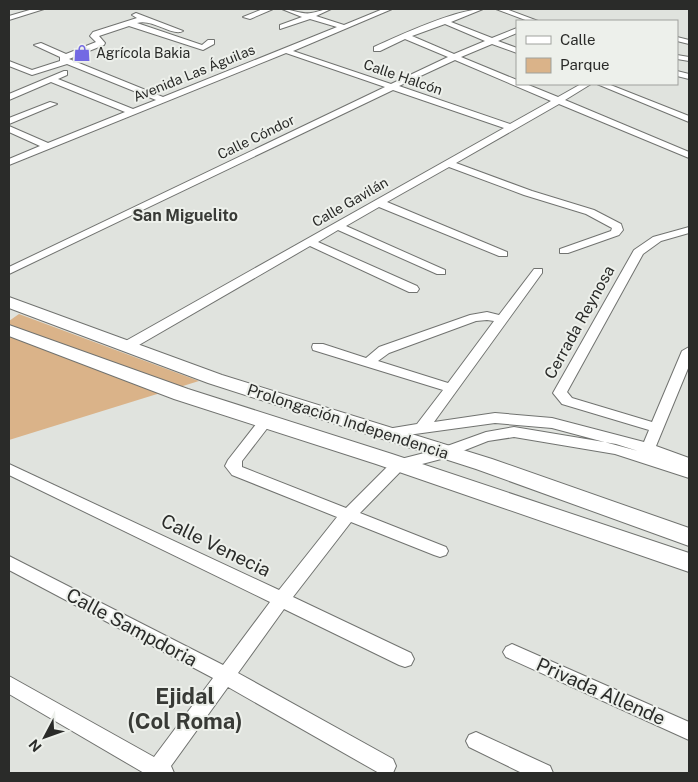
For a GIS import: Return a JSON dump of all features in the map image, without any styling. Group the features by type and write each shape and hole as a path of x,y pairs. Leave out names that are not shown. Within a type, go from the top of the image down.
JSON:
{"street":[{"path":"9,18 40,9"},
{"path":"129,23 203,48 211,42 131,13 143,9"},
{"path":"247,17 269,9"},
{"path":"285,9 344,27"},
{"path":"283,27 328,9"},
{"name":"Avenida Las Águilas","path":"9,162 389,9"},
{"path":"377,49 443,21 480,9"},
{"path":"500,9 531,20"},
{"path":"9,63 32,73 101,43 94,36 96,34 145,18"},
{"path":"443,21 516,51"},
{"name":"Calle Cóndor","path":"9,271 456,56 516,30"},
{"path":"405,36 516,82"},
{"path":"38,45 164,100"},
{"name":"Calle Halcón","path":"286,51 390,88 511,127"},
{"path":"9,97 64,73"},
{"path":"52,79 133,112"},
{"path":"523,85 689,155"},
{"name":"Calle Gavilán","path":"127,346 585,85"},
{"path":"604,85 689,119"},
{"path":"9,121 53,104"},
{"path":"9,128 48,146"},
{"path":"448,163 528,193 590,212 618,226 618,230 615,233 564,252"},
{"path":"379,203 503,254"},
{"path":"338,226 441,272"},
{"name":"Cerrada Reynosa","path":"657,428 567,401 560,392 638,252 656,239 689,230"},
{"path":"310,242 413,289"},
{"path":"422,428 538,272"},
{"name":"Prolongación Independencia","path":"12,306 215,378 447,452 689,536"},
{"path":"368,363 384,350 474,318 487,316 502,319"},
{"name":"Prolongación Independencia","path":"9,330 108,368 265,422 689,563"},
{"path":"318,347 452,388"},
{"path":"646,453 689,351"},
{"path":"386,433 495,418 552,423 619,439 689,473"},
{"path":"265,422 235,460 233,466 237,471 440,551"},
{"path":"9,684 159,772 280,600 348,516 398,465 447,452 486,437 514,432 646,453 689,463"},
{"name":"Calle Venecia","path":"9,469 405,659"},
{"name":"Calle Sampdoria","path":"9,562 226,676 386,766"},
{"name":"Privada Allende","path":"512,652 689,731"},
{"path":"476,741 543,773"}],"green space":[{"path":"19,314 199,381 9,440 9,321"}],"place":[{"name":"Agrícola Bakia","path":"82,53"}],"district":[{"name":"San Miguelito","path":"185,215"},
{"name":"Ejidal (Col Roma)","path":"185,708"}]}
